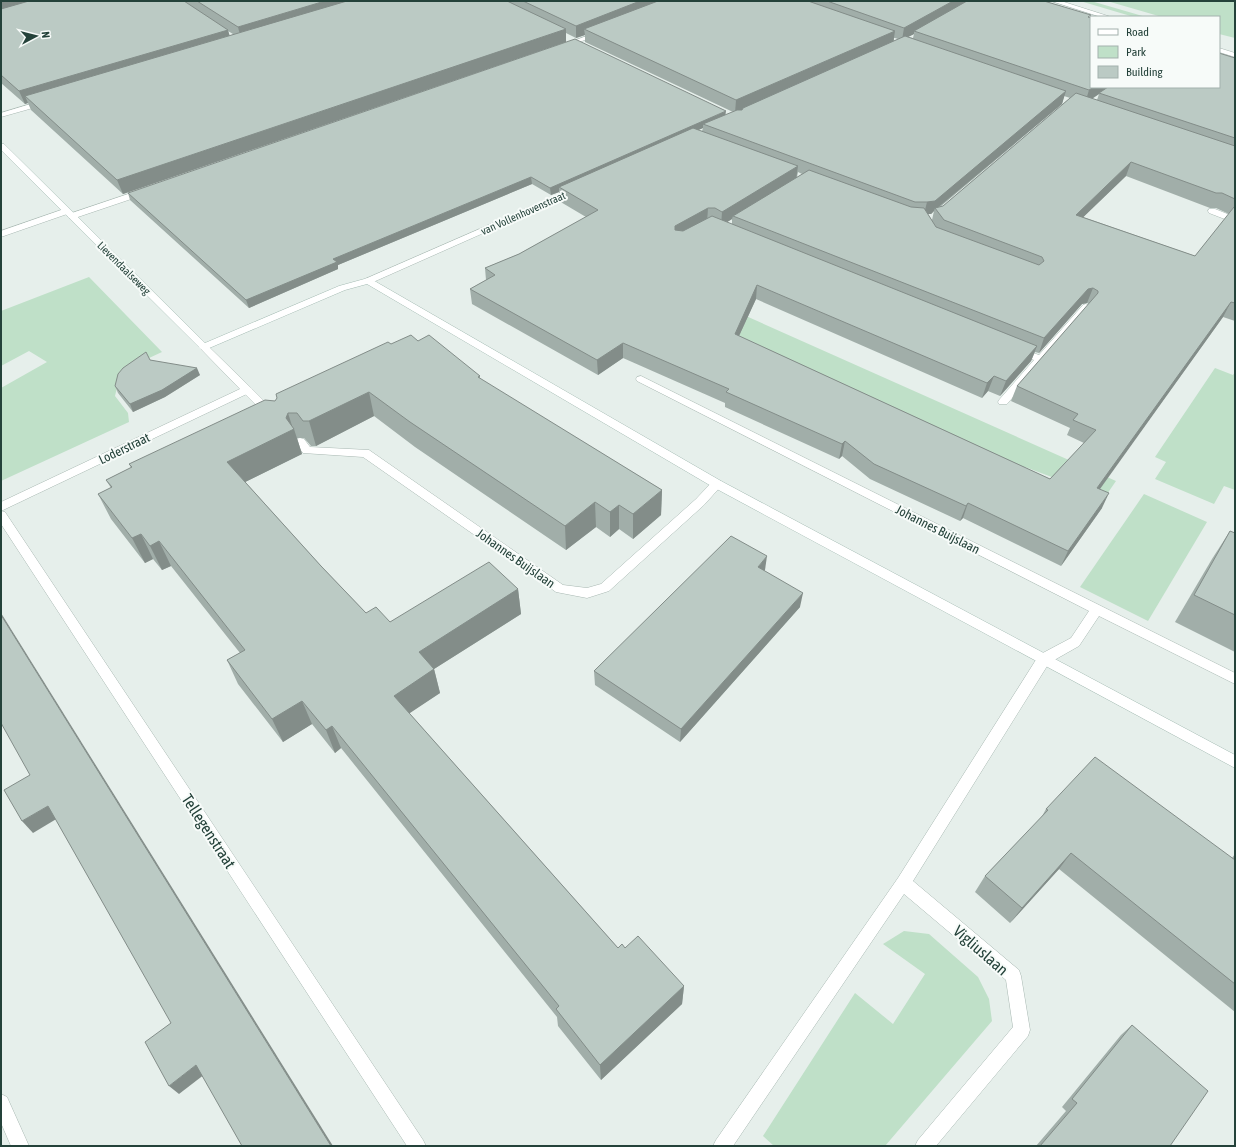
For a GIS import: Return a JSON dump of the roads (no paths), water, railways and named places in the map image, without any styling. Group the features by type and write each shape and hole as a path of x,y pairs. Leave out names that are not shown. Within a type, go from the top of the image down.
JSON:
{"street":[{"path":"1054,1 1105,16"},
{"path":"554,49 604,31"},
{"path":"1220,50 1235,55"},
{"path":"1,114 53,99"},
{"name":"Lievendaalseweg","path":"1,146 247,390"},
{"name":"van Vollenhovenstraat","path":"368,281 585,186"},
{"path":"1,234 148,190"},
{"path":"1212,212 1235,220"},
{"path":"204,347 342,288 368,281 717,484 1235,762"},
{"path":"1003,402 1086,307"},
{"path":"1011,348 1040,359"},
{"name":"Johannes Buijslaan","path":"641,379 1235,679"},
{"path":"247,390 279,422"},
{"name":"Loderstraat","path":"1,507 247,390"},
{"name":"Johannes Buijslaan","path":"300,442 307,450 365,453 560,589 587,593 606,588 700,502 717,484"},
{"name":"Tellegenstraat","path":"1,515 417,1146"},
{"path":"722,1146 903,883 1044,659 1075,642 1097,609"},
{"name":"Vigliuslaan","path":"903,883 1013,976 1022,1030 924,1146"},
{"path":"1,1103 20,1146"}]}
